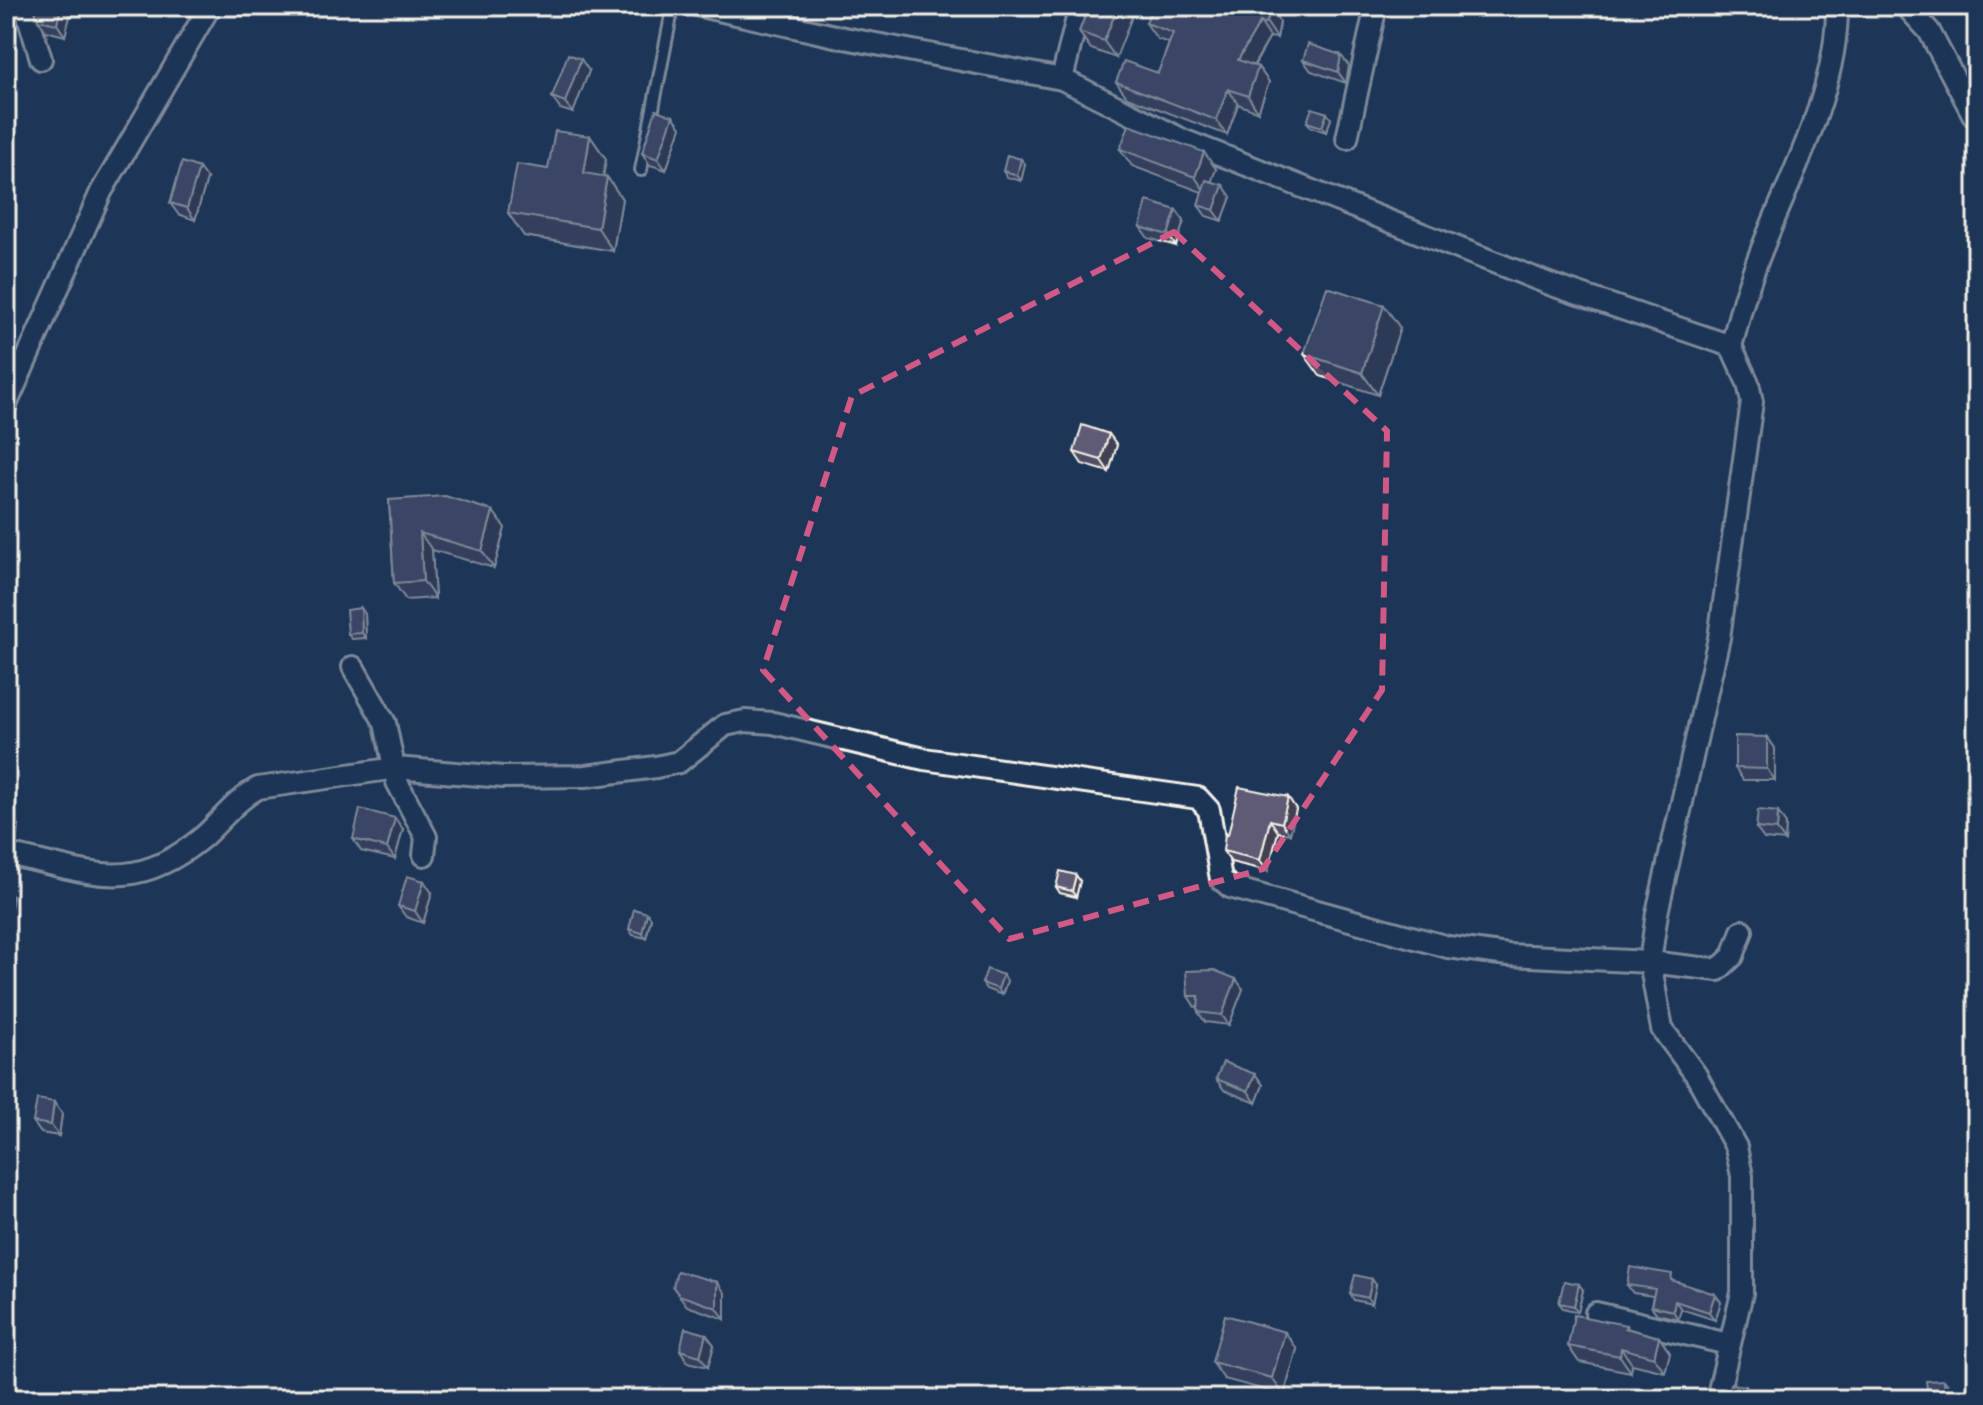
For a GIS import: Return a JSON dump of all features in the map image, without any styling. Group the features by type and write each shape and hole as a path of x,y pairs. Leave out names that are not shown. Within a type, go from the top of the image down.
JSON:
{"street":[{"path":"25,6 41,59"},
{"path":"6,405 101,192 210,6"},
{"path":"700,6 844,38 1062,79 1183,140 1552,285 1731,346"},
{"path":"1062,79 1080,6"},
{"path":"1347,138 1376,6"},
{"path":"1717,1399 1743,1283 1742,1176 1736,1147 1696,1075 1662,1029 1650,962 1657,913 1719,638 1752,402 1748,383 1731,346 1748,286 1811,129 1832,56 1837,6"},
{"path":"1906,6 1929,31 1974,116"},
{"path":"353,667 385,723 397,782 426,837 424,855"},
{"path":"6,854 95,875 123,876 179,856 242,797 258,788 396,768 503,777 586,776 679,762 725,725 745,721 773,723 924,759 1198,798 1209,810 1216,858 1225,883 1349,922 1448,947 1508,955 1650,962 1718,970 1733,956 1742,931"},
{"path":"1596,1313 1728,1344"}],"lane":[{"path":"641,170 673,6"}],"highlighted area":[{"path":"1174,232 1387,431 1382,690 1263,869 1009,939 763,670 852,396"}],"building":[{"path":"34,6 61,6 57,24 38,20"},
{"path":"1089,6 1118,6 1104,41 1079,32"},
{"path":"1152,6 1269,7 1267,23 1260,22 1238,60 1258,67 1248,96 1228,89 1216,120 1116,82 1124,61 1158,73 1173,33 1146,23"},
{"path":"1308,44 1341,55 1338,72 1303,60"},
{"path":"568,54 581,59 565,102 552,97"},
{"path":"1312,108 1327,113 1322,127 1307,122"},
{"path":"656,110 673,116 658,159 642,153"},
{"path":"1129,125 1204,152 1195,177 1120,149"},
{"path":"555,131 590,136 584,173 607,177 598,228 508,213 517,164 548,169"},
{"path":"1007,155 1021,159 1017,175 1003,171"},
{"path":"182,162 199,168 187,208 170,203"},
{"path":"1206,180 1223,185 1214,210 1198,205"},
{"path":"1147,201 1176,210 1168,235 1140,227"},
{"path":"1327,287 1384,305 1362,373 1304,354"},
{"path":"1082,425 1109,434 1101,460 1074,452"},
{"path":"445,496 493,511 482,551 420,533 423,581 394,583 389,500"},
{"path":"361,608 362,633 348,634 346,610"},
{"path":"1735,736 1767,737 1767,769 1735,768"},
{"path":"1239,787 1288,797 1282,823 1270,820 1260,860 1223,851"},
{"path":"360,809 395,818 387,848 353,839"},
{"path":"1758,810 1778,812 1777,830 1756,828"},
{"path":"6,818 15,820 12,834 6,832"},
{"path":"1060,871 1076,875 1072,891 1056,887"},
{"path":"407,876 424,881 415,911 398,906"},
{"path":"634,909 647,913 642,933 629,929"},
{"path":"987,969 1003,975 998,989 982,983"},
{"path":"1214,970 1236,979 1222,1015 1198,1012 1199,996 1188,996 1186,971"},
{"path":"1223,1062 1255,1074 1248,1091 1216,1079"},
{"path":"37,1099 54,1102 51,1125 33,1122"},
{"path":"1630,1267 1672,1274 1671,1280 1715,1294 1709,1312 1675,1301 1673,1311 1651,1306 1655,1289 1627,1285"},
{"path":"677,1271 717,1282 717,1308 679,1295 673,1287"},
{"path":"1355,1275 1372,1279 1368,1298 1350,1294"},
{"path":"1564,1281 1579,1284 1574,1306 1559,1303"},
{"path":"1225,1315 1285,1332 1272,1378 1212,1362"},
{"path":"1574,1315 1626,1325 1625,1328 1659,1337 1654,1357 1621,1348 1620,1356 1568,1346"},
{"path":"685,1328 706,1334 700,1356 680,1350"},
{"path":"1944,1380 1945,1394 1928,1395 1926,1381"},
{"path":"1731,1384 1746,1386 1744,1399 1729,1399"}]}
